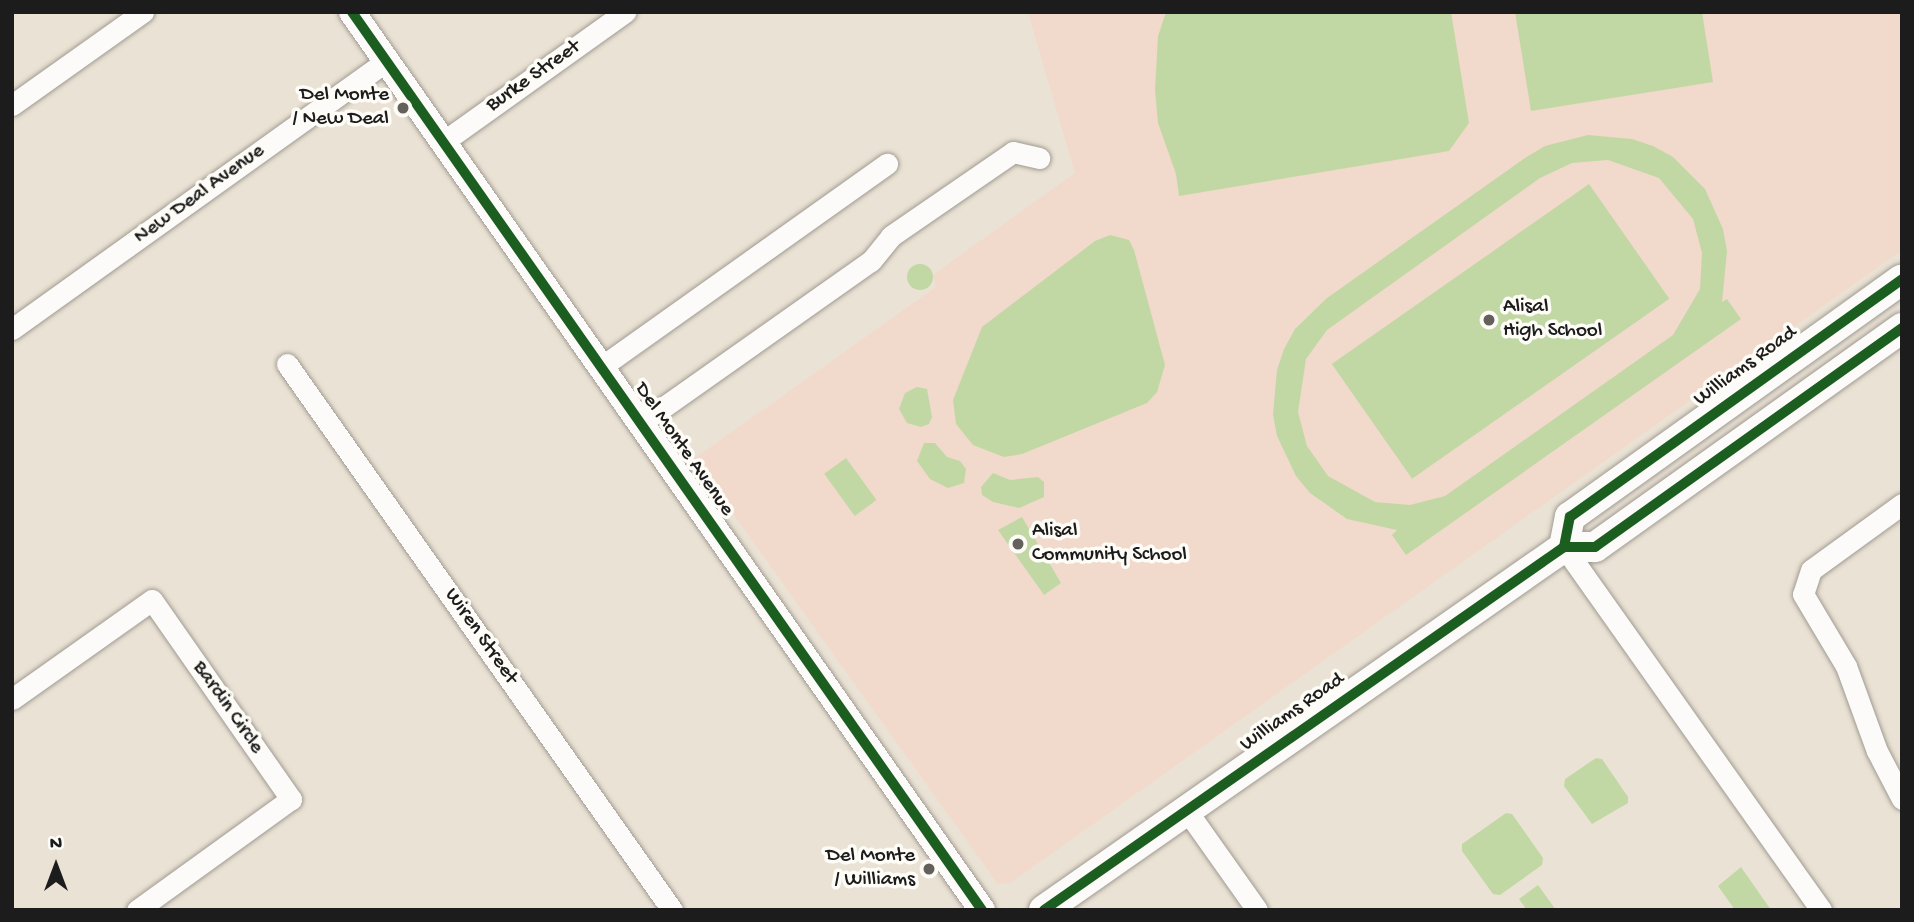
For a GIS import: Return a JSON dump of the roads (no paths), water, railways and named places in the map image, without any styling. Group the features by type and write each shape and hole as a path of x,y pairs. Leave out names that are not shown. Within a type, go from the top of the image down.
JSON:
{"main road":[{"name":"Williams Road","path":"1044,910 1564,547 1570,517 1902,279"},
{"path":"1564,547 1595,547 1902,328"}],"street":[{"path":"12,105 143,12"},
{"name":"Del Monte Avenue","path":"352,12 982,910"},
{"name":"Burke Street","path":"443,142 625,12"},
{"name":"New Deal Avenue","path":"12,329 387,61"},
{"path":"640,423 871,261 891,236 1013,152 1039,158"},
{"path":"601,367 887,164"},
{"name":"Wiren Street","path":"288,364 672,910"},
{"path":"1902,504 1811,570 1803,594 1846,666 1877,751 1902,799"},
{"path":"1564,547 1821,910"},
{"name":"Bardin Circle","path":"12,699 152,600 291,799 137,910"},
{"path":"1186,811 1258,910"}],"place":[{"name":"Del Monte / New Deal","path":"403,108"},
{"name":"Alisal High School","path":"1489,320"},
{"name":"Alisal Community School","path":"1018,544"},
{"name":"Del Monte / Williams","path":"929,869"}]}
